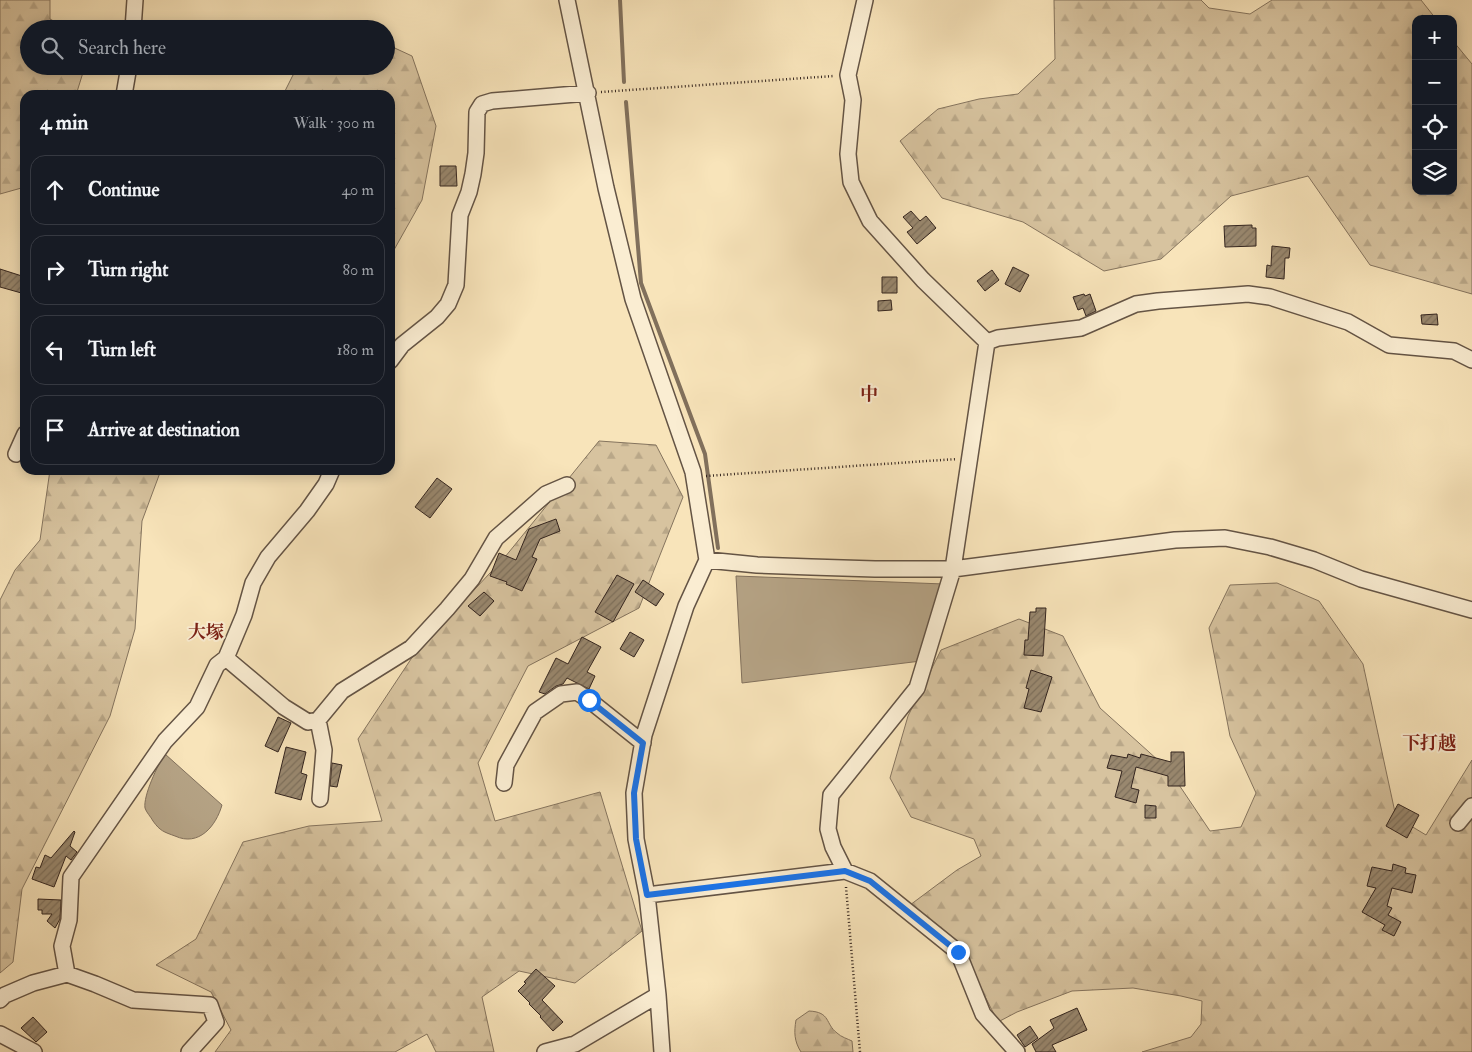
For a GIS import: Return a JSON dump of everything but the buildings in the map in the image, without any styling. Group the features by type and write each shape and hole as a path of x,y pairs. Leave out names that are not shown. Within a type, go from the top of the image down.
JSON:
{"street":[{"path":"134,20 135,0"},
{"path":"567,0 588,93 606,188 633,299 693,472 707,560 686,606 643,743 634,793 636,839 647,895 662,1052"},
{"path":"864,0 848,75 853,100 848,154 851,182 870,221 924,280 987,342"},
{"path":"125,90 127,75"},
{"path":"395,354 402,345 437,317 448,304 456,285 460,214 469,192 473,174 476,153 477,112 482,104 492,101 588,93"},
{"path":"987,342 998,338 1081,328 1136,304 1248,294 1270,297 1348,322 1389,345 1454,351 1472,360"},
{"path":"845,871 833,847 828,829 831,795 917,688 953,569 987,342"},
{"path":"16,454 20,445"},
{"path":"67,974 62,946 68,920 71,877 165,740 196,706 217,665 226,658 244,615 253,583 268,557 307,511 326,484 330,475"},
{"path":"226,658 284,706 308,722 318,720 342,691 411,648 448,609 472,578 496,538 546,494 567,485"},
{"path":"707,560 802,567 953,569 1174,540 1225,538 1270,547 1314,560 1370,582 1472,610"},
{"path":"504,782 506,765 535,712 561,694 578,692 643,743"},
{"path":"318,720 324,750 320,799"},
{"path":"1458,823 1472,806"},
{"path":"647,895 845,871 870,881 958,952 983,1014 1017,1052"},
{"path":"0,1000 5,994 33,983 67,974 133,1000 210,1005 216,1022 189,1052"},
{"path":"544,1052 576,1044 658,995"},
{"path":"0,1034 34,1052"}],"path":[{"path":"588,93 848,75"},
{"path":"714,475 970,458"},
{"path":"845,871 860,1052"}],"green space":[{"path":"0,0 50,0 50,19 52,20 20,20 20,75 82,75 78,90 20,90 20,188 0,194"},
{"path":"1054,0 1201,0 1209,8 1250,14 1272,0 1421,0 1433,15 1412,15 1412,195 1457,195 1457,46 1472,64 1472,294 1370,265 1308,176 1231,196 1161,259 1104,271 1023,222 942,198 900,141 938,109 979,99 1018,94 1055,59"},
{"path":"395,48 412,56 436,126 422,200 395,248 395,90 286,90 293,75 395,75"},
{"path":"599,441 656,445 683,497 639,608 528,666 478,763 495,821 600,792 642,931 575,983 519,971 482,997 494,1052 436,1052 427,1034 395,1052 215,1052 231,1030 211,992 156,965 196,939 243,842 309,826 382,821 358,739 415,653 505,557"},
{"path":"49,475 159,475 142,521 135,629 110,716 22,889 13,962 0,973 0,600 15,570 40,540"},
{"path":"1277,583 1319,601 1363,664 1396,817 1426,835 1472,760 1472,1052 1142,1052 1191,1037 1201,1024 1202,1001 1133,988 1072,991 1017,1012 998,1022 962,951 910,905 957,870 981,856 974,839 911,817 890,778 908,716 941,650 1019,619 1063,636 1100,708 1169,770 1210,831 1241,827 1256,793 1230,736 1209,628 1230,585"},
{"path":"809,1011 824,1016 833,1030 842,1037 852,1041 853,1052 801,1052 795,1036 796,1020"}],"shaded area":[{"path":"736,576 944,584 921,661 742,683"},
{"path":"165,754 222,805 211,827 199,837 184,839 165,832 160,829 145,808 146,796 155,772"}],"waterway":[{"path":"620,0 624,82"},
{"path":"626,102 641,283 705,454 718,548"}],"district":[{"name":"中","path":"869,394"},
{"name":"大塚","path":"206,632"},
{"name":"下打越","path":"1429,743"}],"route":[{"path":"589,700 643,743 634,793 636,839 647,895 845,871 870,881 958,952"}]}
